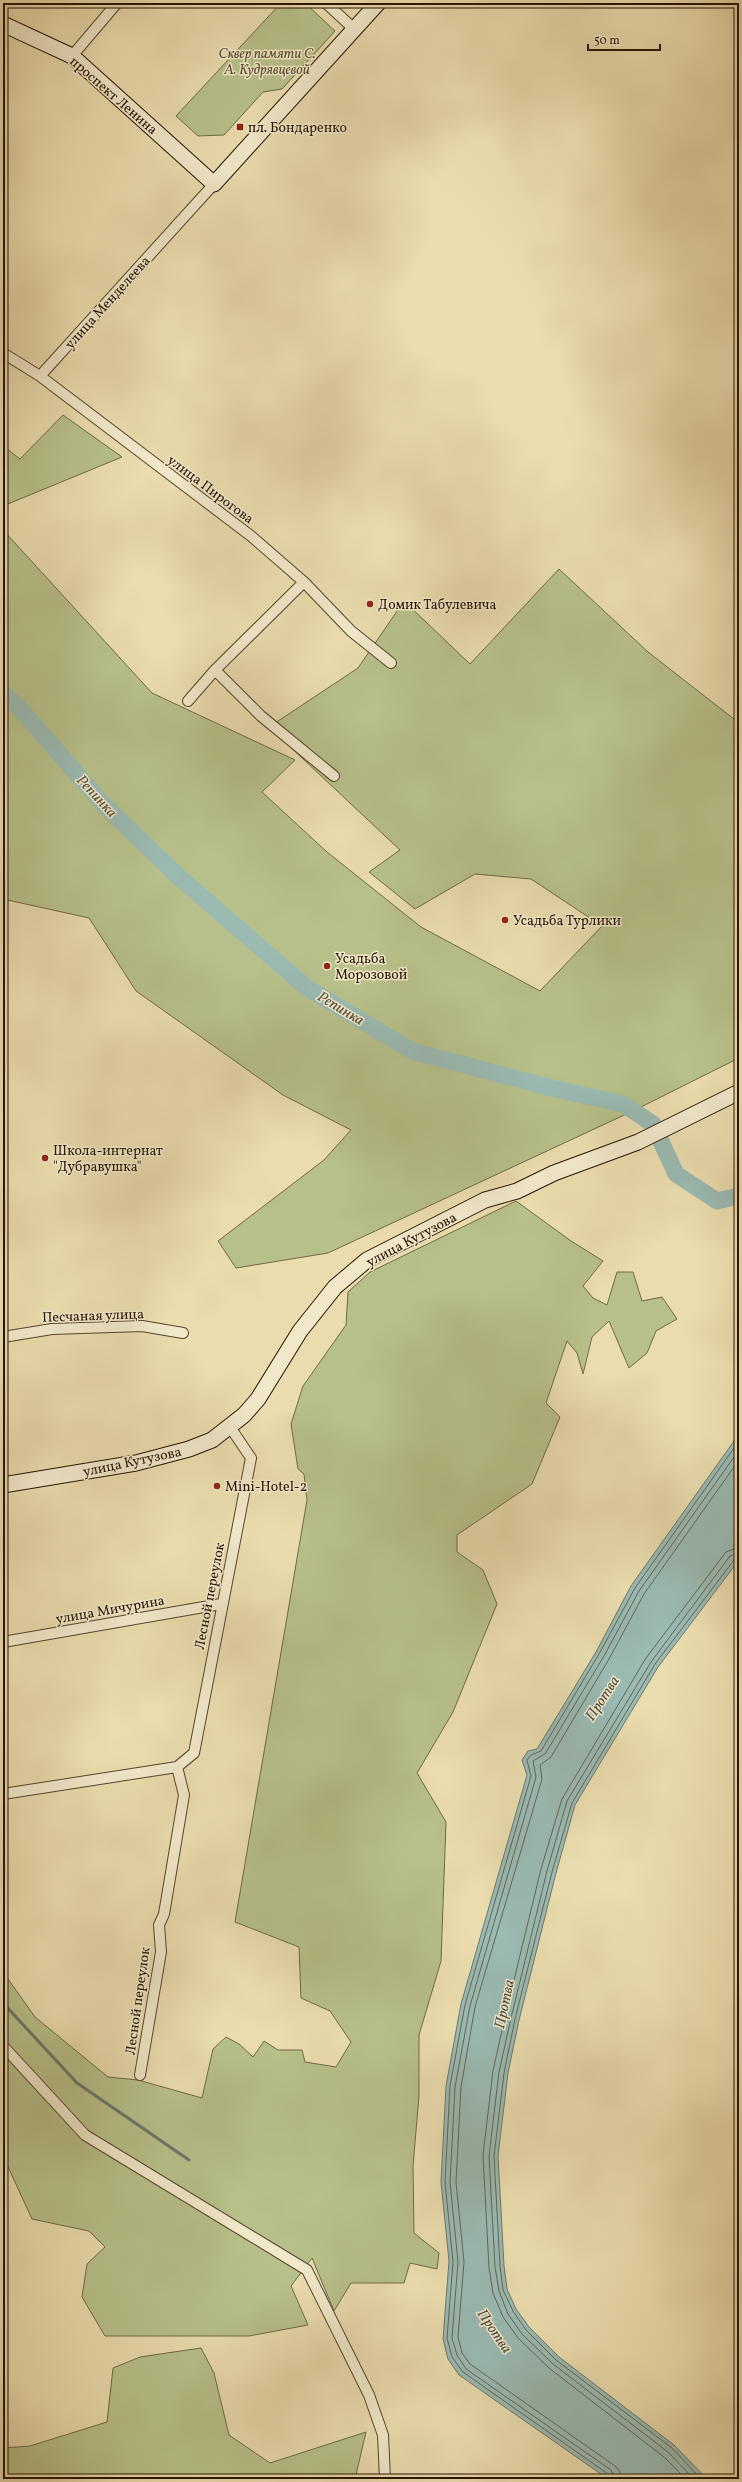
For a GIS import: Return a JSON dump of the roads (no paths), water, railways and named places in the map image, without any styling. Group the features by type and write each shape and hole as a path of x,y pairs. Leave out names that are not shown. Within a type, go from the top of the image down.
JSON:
{"main road":[{"path":"214,184 378,3"},
{"name":"проспект Ленина","path":"3,24 72,56 214,184"},
{"name":"улица Кутузова","path":"3,1485 136,1463 189,1449 212,1440 230,1427 258,1399 300,1331 335,1287 367,1260 485,1200 516,1191 554,1173 646,1138 674,1126 739,1092"}],"street":[{"path":"72,56 117,3"},
{"path":"326,3 354,29"},
{"name":"улица Менделеева","path":"40,376 214,184"},
{"name":"улица Пирогова","path":"3,353 40,376 251,536 304,582 350,631 391,663"},
{"path":"188,701 215,670 304,582"},
{"path":"215,670 261,716 334,776"},
{"name":"Песчаная улица","path":"3,1337 52,1328 134,1326 183,1333"},
{"name":"Лесной переулок","path":"140,2076 161,1952 159,1925 164,1914 182,1813 184,1795 177,1767 194,1753 221,1604 251,1458 230,1427"},
{"name":"улица Мичурина","path":"3,1642 221,1604"},
{"path":"3,1794 177,1767"},
{"path":"3,2046 85,2135 307,2270 369,2395 383,2436 385,2479"}],"water":[{"name":"Протва","path":"739,1434 739,1560 658,1667 575,1805 556,1873 519,2020 508,2073 498,2156 504,2266 507,2289 516,2309 529,2327 559,2357 674,2445 707,2479 608,2479 459,2375 448,2359 443,2339 449,2261 441,2182 446,2086 461,2004 527,1775 522,1760 528,1751 537,1749 596,1652 631,1586"}],"waterway":[{"name":"Репинка","path":"3,693 22,711 103,804 180,878 307,988 412,1051 551,1088 623,1104 653,1124 676,1174 717,1201 739,1196"},
{"path":"3,2003 77,2083 189,2160"}],"place":[{"name":"пл. Бондаренко","path":"240,127"},
{"name":"Домик Табулевича","path":"370,604"},
{"name":"Усадьба Турлики","path":"505,920"},
{"name":"Усадьба Морозовой","path":"327,966"},
{"name":"Школа-интернат \"Дубравушка\"","path":"45,1158"},
{"name":"Mini-Hotel-2","path":"217,1486"}],"park label":[{"name":"Сквер памяти С. А. Кудрявцевой","path":"267,62"}]}
